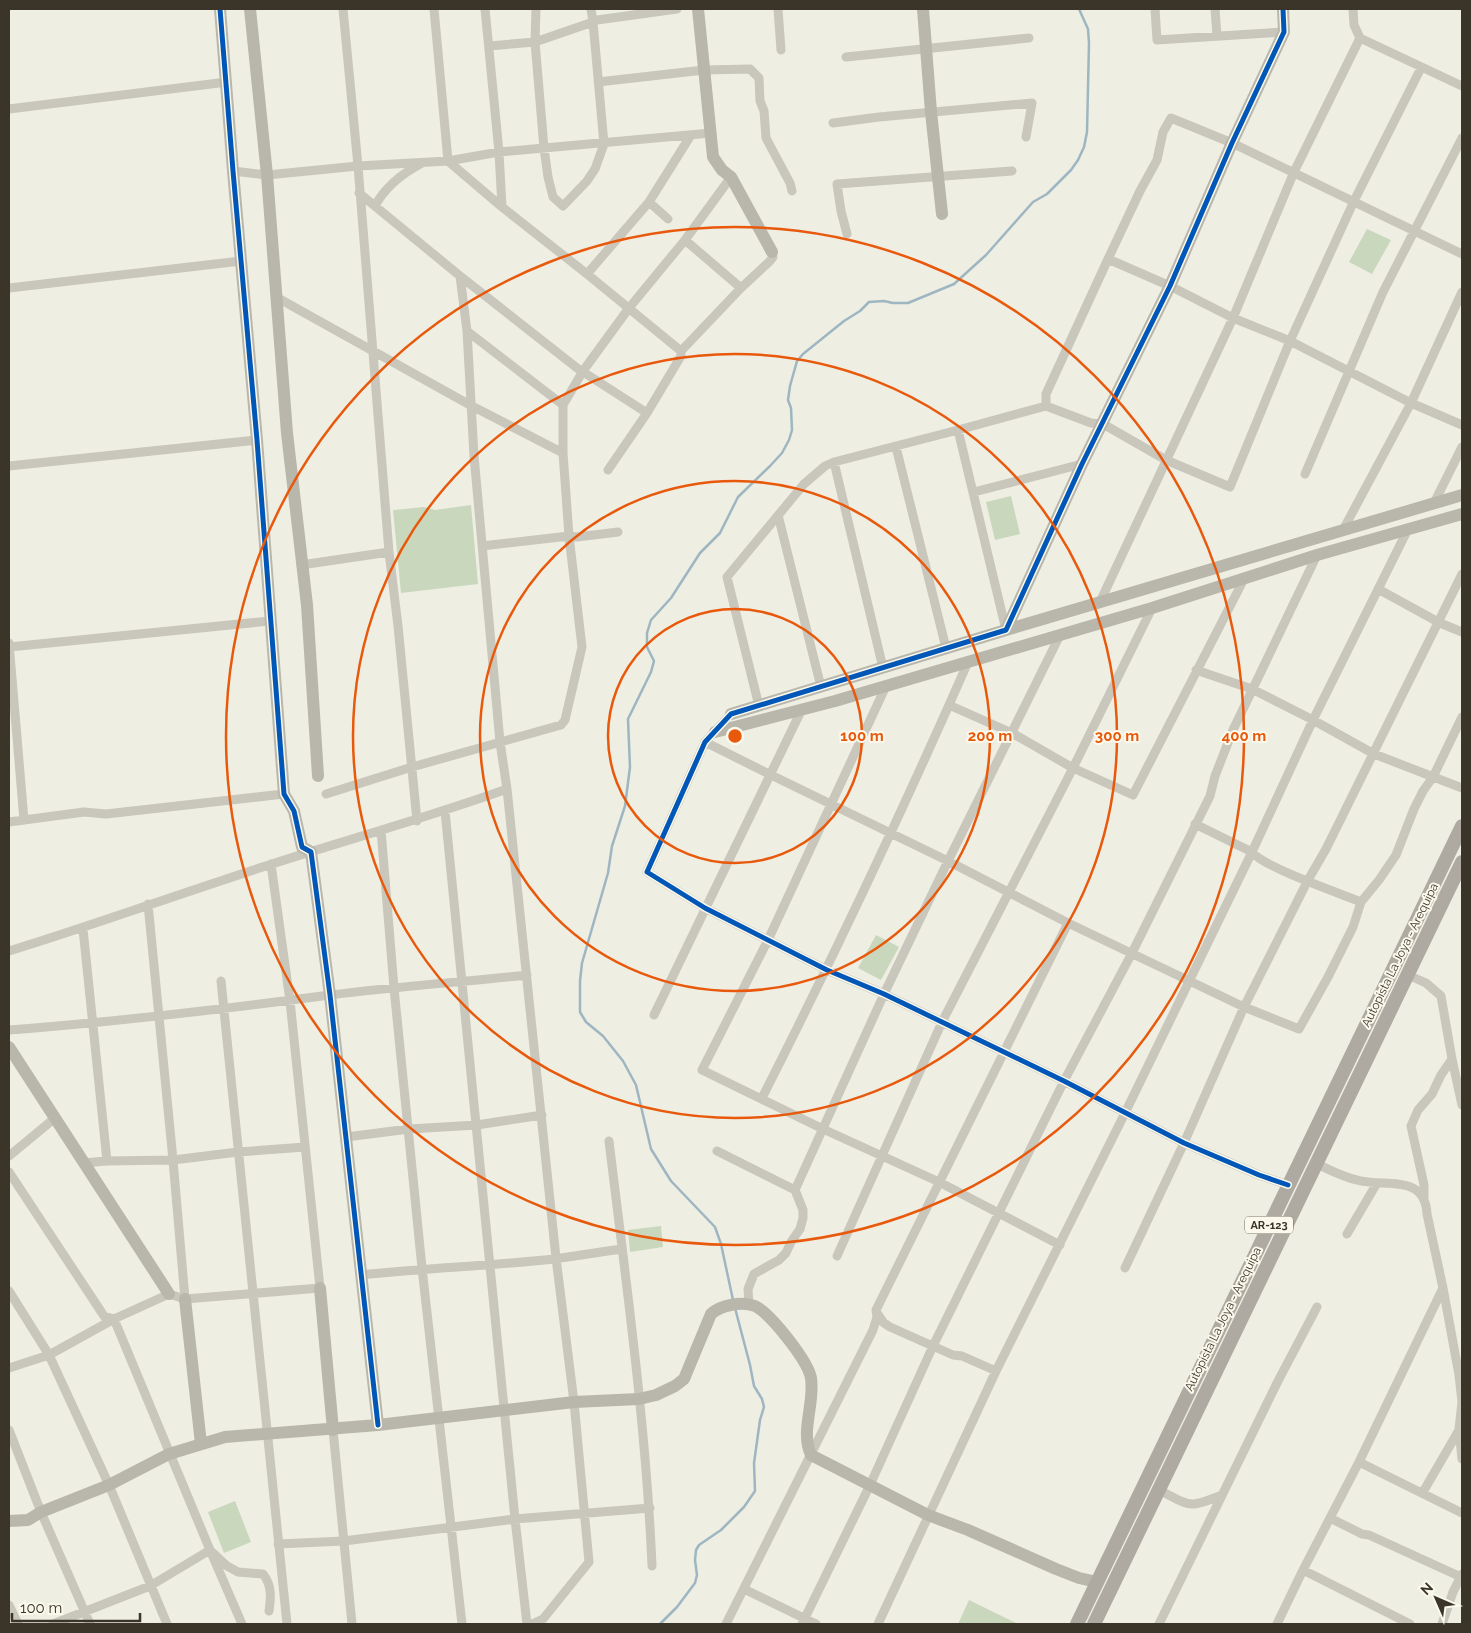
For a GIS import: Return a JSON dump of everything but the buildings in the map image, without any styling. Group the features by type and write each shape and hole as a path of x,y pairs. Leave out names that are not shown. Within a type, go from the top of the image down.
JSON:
{"main road":[{"name":"Autopista La Joya - Arequipa","path":"1077,1624 1462,826"},
{"name":"Autopista La Joya - Arequipa","path":"1094,1624 1462,862"}],"street":[{"path":"220,9 227,82 232,171 257,440 284,794 294,811 302,847 311,852"},
{"path":"250,9 267,175 287,433 307,604 318,776"},
{"path":"343,9 358,166 389,552 416,820"},
{"path":"434,9 448,161 502,207 681,351"},
{"path":"485,9 499,152 502,207"},
{"path":"536,9 536,42 544,148 553,197 563,206 588,181 595,169 604,144 591,9"},
{"path":"489,46 536,42 597,20 677,9"},
{"path":"608,470 647,413 681,356 681,351 773,257 772,252 730,178 713,157 698,9"},
{"path":"778,9 781,50"},
{"path":"923,9 931,112 942,214"},
{"path":"1155,9 1157,40 1284,32"},
{"path":"1215,9 1217,36"},
{"path":"1006,630 1082,464 1170,286 1232,143 1284,32 1283,9"},
{"path":"1352,9 1354,25 1360,38 1462,86"},
{"path":"846,57 1028,38"},
{"path":"1100,602 1233,318 1294,172 1360,38"},
{"path":"759,706 727,577 804,484 825,466 834,462 1046,406 1091,423 1103,424 1166,460 1230,487 1290,341 1354,201 1421,68"},
{"path":"598,82 704,70 750,69 759,78 760,101 764,111 766,138 790,183 792,191"},
{"path":"9,109 227,82"},
{"path":"833,123 1032,103 1026,137"},
{"path":"1046,406 1046,394 1140,191 1157,160 1163,132 1171,118 1232,143 1462,254"},
{"path":"232,171 267,175 358,166 448,161 499,152 711,133"},
{"path":"587,274 649,202 691,135"},
{"path":"1304,474 1350,373 1383,292 1462,138"},
{"path":"375,206 390,186 413,168 425,162"},
{"path":"847,234 837,184 1012,171"},
{"path":"326,794 412,767 560,725 564,720 582,646 569,536 563,453 562,405 583,371 629,308 685,240 730,178"},
{"path":"359,194 577,368 647,413"},
{"path":"649,202 668,219"},
{"path":"685,240 741,288"},
{"path":"1108,259 1170,286 1233,318 1290,341 1411,403 1462,425"},
{"path":"9,288 241,260"},
{"path":"460,276 467,332 470,405 500,742 507,789 556,1258 574,1402 589,1562 543,1619 532,1624"},
{"path":"1343,530 1411,403 1462,292"},
{"path":"276,297 470,405 563,453"},
{"path":"467,332 562,405"},
{"path":"958,430 1006,630"},
{"path":"9,466 257,440"},
{"path":"896,447 946,648"},
{"path":"1434,503 1462,447"},
{"path":"834,462 883,668"},
{"path":"974,492 1082,464"},
{"path":"1288,1185 1259,1175 1184,1143 1064,1081 884,994 827,970 705,908 647,872 706,742 732,714 1006,630 1462,495"},
{"path":"715,732 886,686 1152,608 1317,555 1462,514"},
{"path":"778,515 821,687"},
{"path":"878,1624 996,1371 1125,1113 1252,852 1313,720 1408,529"},
{"path":"482,546 618,532"},
{"path":"301,565 389,552"},
{"path":"804,1622 870,1485 933,1346 1064,1081 1132,952 1210,796 1223,755 1252,689 1317,555"},
{"path":"1125,1268 1184,1143 1244,1007 1440,623 1462,574"},
{"path":"949,706 1012,733 1074,768 1133,795 1244,579"},
{"path":"1378,589 1440,623 1462,632"},
{"path":"836,1256 942,1022 1074,768 1152,608"},
{"path":"9,647 270,622"},
{"path":"795,1190 884,994 948,860 1060,635"},
{"path":"9,643 24,820"},
{"path":"762,1098 827,970 892,834 968,662"},
{"path":"1196,670 1252,689 1374,754 1462,788"},
{"path":"886,686 768,940 702,1070 823,1129 940,1182 1060,1245"},
{"path":"654,1015 802,709"},
{"path":"706,742 948,860 1068,923 1244,1007 1299,1029 1353,927 1361,902 1392,860 1417,803 1433,777 1462,716"},
{"path":"9,951 83,929 148,904 271,864 445,812 507,789"},
{"path":"9,822 84,812 106,814 284,794"},
{"path":"445,812 515,1519 528,1624"},
{"path":"1195,824 1252,852 1256,857 1361,902"},
{"path":"381,830 394,988 422,1268 462,1624"},
{"path":"311,852 330,995 378,1426"},
{"path":"271,864 290,1001 352,1624"},
{"path":"148,904 185,1299 201,1444"},
{"path":"726,1624 874,1330 877,1317 876,1310 1068,923"},
{"path":"83,929 107,1161"},
{"path":"9,1030 93,1024 330,995 527,975"},
{"path":"1408,975 1426,983 1441,996 1462,1105"},
{"path":"221,981 287,1624"},
{"path":"9,1047 169,1294 185,1299 320,1288"},
{"path":"1452,1059 1441,1075 1432,1094 1418,1110 1411,1126 1424,1185 1424,1197 1459,1375 1462,1402 1460,1429 1462,1459"},
{"path":"346,1137 409,1129 477,1125 542,1115"},
{"path":"9,1156 55,1118"},
{"path":"609,1141 650,1508 652,1566"},
{"path":"83,1163 173,1160 238,1152 305,1147"},
{"path":"717,1151 795,1190 803,1210 800,1229 786,1253 779,1260 754,1274 748,1289 749,1305"},
{"path":"1317,1164 1357,1180 1410,1186 1424,1197"},
{"path":"9,1172 104,1316 114,1319"},
{"path":"1347,1234 1377,1183"},
{"path":"361,1275 422,1268 490,1265 622,1249"},
{"path":"1277,1624 1302,1570 1360,1462 1443,1288"},
{"path":"9,1291 49,1355 109,1485 167,1624"},
{"path":"9,1368 49,1355 114,1319 169,1294"},
{"path":"9,1528 41,1512 109,1485 170,1454 225,1437 378,1426 505,1409 656,1395 675,1386 684,1379 711,1314 716,1309 739,1304 756,1306 790,1342 806,1365 811,1377 812,1389 807,1427 808,1449 811,1455 928,1514 1056,1570 1097,1582"},
{"path":"1159,1624 1317,1307"},
{"path":"876,1310 884,1323 890,1327 953,1355 962,1356 996,1371"},
{"path":"114,1319 242,1624"},
{"path":"1423,1492 1460,1429"},
{"path":"9,1430 41,1512 90,1624"},
{"path":"1360,1462 1462,1513"},
{"path":"1159,1490 1185,1504 1194,1506 1222,1495"},
{"path":"278,1544 344,1541 515,1519 650,1508"},
{"path":"1330,1518 1362,1534 1369,1534 1461,1576 1453,1592 1442,1624"},
{"path":"9,1521 28,1520"},
{"path":"52,1624 150,1586 210,1550"},
{"path":"210,1550 227,1566 238,1572 263,1574 267,1579 270,1589 269,1611"},
{"path":"1302,1570 1410,1624"},
{"path":"744,1589 804,1622 816,1624"},
{"path":"9,1605 18,1624"}],"green space":[{"path":"1367,229 1391,240 1372,274 1349,262"},
{"path":"1011,496 1020,534 995,540 986,502"},
{"path":"471,505 478,584 401,593 393,510 424,507 435,510"},
{"path":"876,935 899,947 881,980 858,968"},
{"path":"661,1226 663,1247 630,1252 628,1230"},
{"path":"235,1501 251,1542 224,1553 208,1512"},
{"path":"969,1600 1018,1624 958,1624"}],"waterway":[{"path":"733,1300 721,1244 715,1227 671,1181 651,1149 636,1085 623,1061 603,1036 586,1022 580,1012 582,963 608,873 612,846 625,806 630,767 628,719 651,672 654,661 647,647 647,633 651,620 671,598 700,553 720,533 738,497 782,453 792,430 791,408 788,400 790,386 797,361 803,354 869,302 908,303 954,284 986,255 1033,202 1047,194 1071,170 1078,160 1084,147 1087,132 1089,43 1088,29 1079,9"},
{"path":"660,1624 677,1607 695,1583 697,1575 696,1550 699,1545 721,1530 744,1507 755,1491 754,1463 760,1420 764,1407 762,1399 754,1386 735,1308"}],"cycle path":[{"path":"220,9 257,440 284,794 294,811 302,847 311,852 330,995 378,1425"},
{"path":"1283,9 1284,32 1232,143 1170,286 1082,464 1006,630 731,714 705,742 647,872 705,908 827,970 884,994 1064,1081 1184,1143 1259,1175 1288,1185"}]}
